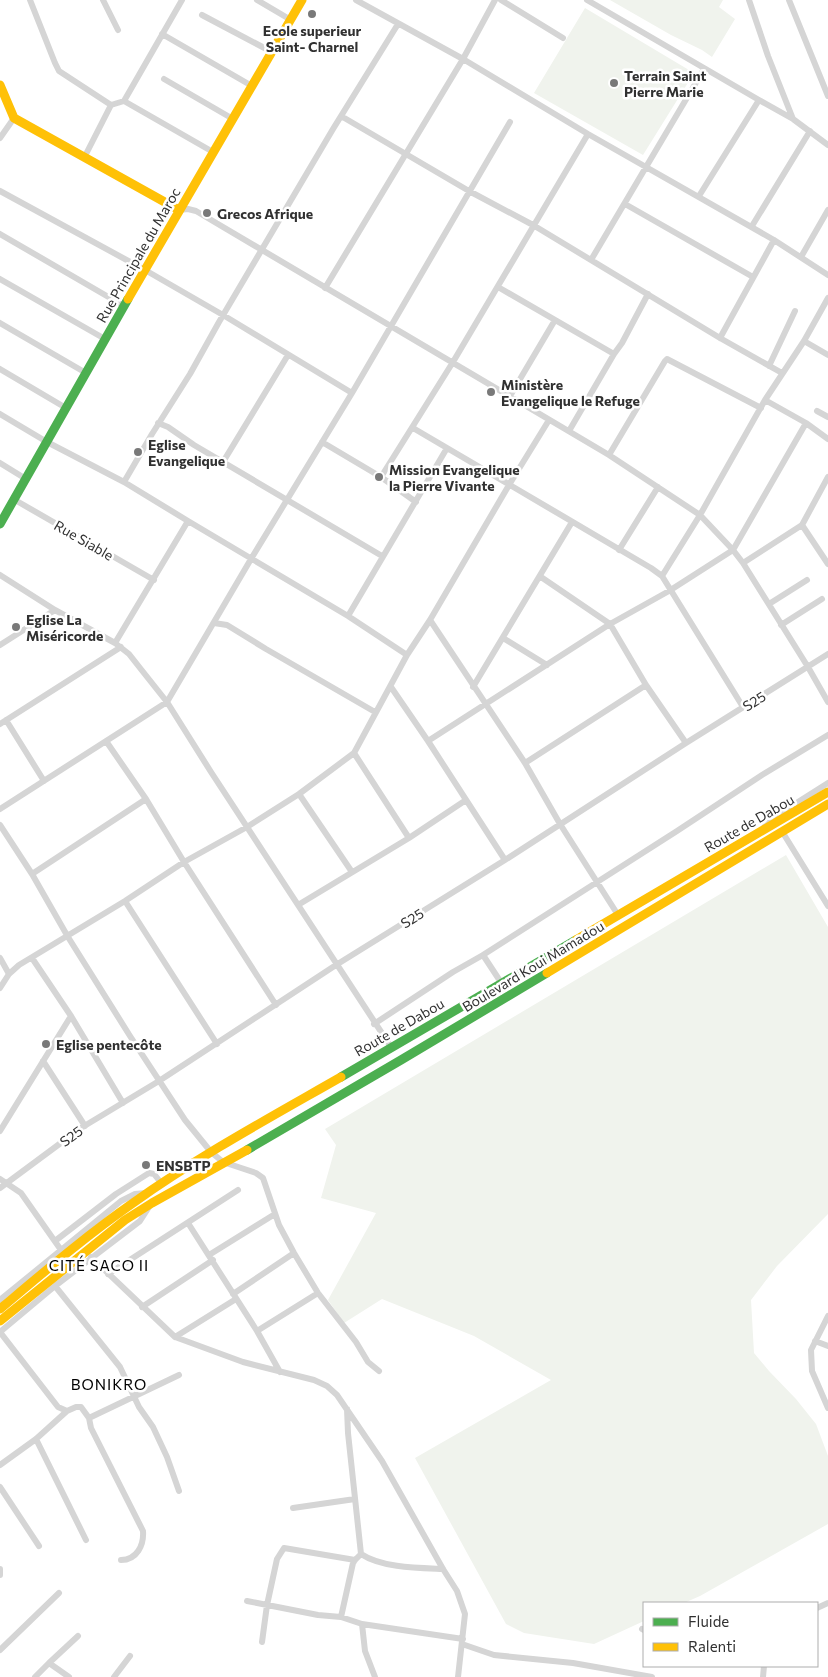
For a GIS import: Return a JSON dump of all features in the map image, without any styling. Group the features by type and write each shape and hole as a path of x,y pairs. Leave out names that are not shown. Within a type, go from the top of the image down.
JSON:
{"main road":[{"name":"Rue Principale du Maroc","path":"1,522 179,210 302,0"},
{"path":"0,85 14,118 179,210"},
{"name":"Route de Dabou","path":"0,1309 81,1241 148,1193 211,1152 502,984 828,792"},
{"name":"Boulevard Koui Mamadou","path":"223,1162 401,1060 827,807"},
{"path":"0,1322 125,1220 223,1162"}],"street":[{"path":"30,0 60,71 111,105"},
{"path":"103,0 118,30"},
{"path":"84,158 111,105 124,101 182,0"},
{"path":"257,0 291,20"},
{"path":"356,0 463,59 588,134 752,226 828,275"},
{"path":"325,288 463,59 495,0"},
{"path":"501,0 563,38"},
{"path":"587,0 758,100 794,118 828,145"},
{"path":"749,0 768,56 794,118"},
{"path":"789,0 828,96"},
{"path":"202,15 272,52"},
{"path":"124,482 158,423 184,384 341,116 398,24"},
{"path":"162,34 252,86"},
{"path":"591,260 704,69"},
{"path":"164,79 232,119"},
{"path":"699,196 758,100"},
{"path":"124,101 213,152"},
{"path":"341,116 469,191 533,225 720,338 782,373"},
{"path":"0,138 14,118"},
{"path":"0,809 167,702 352,393 510,122"},
{"path":"752,226 810,131"},
{"path":"380,477 413,428 588,134"},
{"path":"0,191 145,270 352,393"},
{"path":"625,204 753,277"},
{"path":"179,210 188,209 196,212 453,362 608,455 700,515 734,550 743,563 828,702"},
{"path":"800,257 828,210"},
{"path":"0,234 124,306"},
{"path":"720,338 774,240"},
{"path":"0,279 105,339"},
{"path":"498,287 614,354"},
{"path":"569,431 622,343 648,294"},
{"path":"662,576 700,515 765,400 804,341 828,298"},
{"path":"769,366 795,312"},
{"path":"510,396 555,320"},
{"path":"0,323 86,373"},
{"path":"804,341 828,355"},
{"path":"223,462 288,354"},
{"path":"608,455 667,359 761,408"},
{"path":"0,369 66,408"},
{"path":"765,400 806,423 828,439"},
{"path":"817,411 828,417"},
{"path":"0,414 47,442 124,482 348,616 407,655"},
{"path":"0,988 9,974 19,965 68,937 184,862 247,827 299,794 354,753 407,655 430,620 508,485 549,420"},
{"path":"158,423 168,427 223,462 382,556"},
{"path":"428,741 610,624 670,590 734,550 806,423"},
{"path":"413,428 662,576 743,707"},
{"path":"322,442 380,477 416,502"},
{"path":"348,616 447,448"},
{"path":"0,464 26,479"},
{"path":"743,563 802,525 828,477"},
{"path":"619,550 658,487"},
{"name":"Rue Siable","path":"15,500 154,580"},
{"path":"44,781 3,722 118,645 188,522"},
{"path":"474,687 572,522"},
{"path":"802,525 828,564"},
{"path":"0,575 55,610 118,645 135,662 167,702 374,1024 391,1047"},
{"path":"541,577 610,624 646,685 686,743"},
{"path":"769,604 807,580"},
{"path":"781,625 822,600"},
{"path":"0,645 55,610"},
{"path":"430,620 525,763 560,824 618,915"},
{"path":"214,623 227,625 376,712"},
{"path":"503,638 547,665"},
{"name":"S25","path":"0,1188 84,1126 159,1081 336,965 505,860 828,654"},
{"path":"525,763 646,685"},
{"path":"390,687 428,741 505,860"},
{"path":"374,1024 762,775 828,735"},
{"path":"106,741 146,799 276,1005"},
{"path":"354,753 409,838"},
{"path":"761,832 768,821 828,783"},
{"path":"299,794 352,872"},
{"path":"32,874 146,799"},
{"path":"298,905 409,838 466,800"},
{"path":"0,825 159,1081 196,1135 223,1162 256,1173 263,1178 274,1214 294,1253 318,1293 356,1342 368,1362 379,1372"},
{"path":"783,833 828,906"},
{"path":"125,901 217,1044"},
{"path":"483,954 502,984"},
{"path":"0,958 9,974"},
{"path":"32,958 71,1016 123,1102"},
{"path":"0,1131 71,1016"},
{"path":"43,1061 84,1126"},
{"path":"54,1241 116,1194 149,1173 154,1174 162,1184"},
{"path":"0,1178 21,1193 61,1250"},
{"path":"108,1274 238,1190"},
{"path":"0,1300 121,1201 135,1194 148,1193"},
{"path":"116,1194 121,1201"},
{"path":"67,1411 58,1407 0,1332 91,1257 140,1221 152,1203"},
{"path":"142,1307 274,1214"},
{"path":"188,1223 280,1372"},
{"path":"175,1337 294,1253"},
{"path":"91,1257 175,1337 243,1362 314,1380 327,1386 337,1395 382,1461 443,1569 457,1590 465,1614 458,1677"},
{"path":"55,1286 120,1367 139,1407 153,1427 167,1457 179,1491"},
{"path":"256,1331 318,1293"},
{"path":"828,1316 811,1350 812,1371 828,1408"},
{"path":"815,1341 828,1346"},
{"path":"89,1418 179,1375"},
{"path":"0,1465 36,1439 67,1411 81,1407 89,1418 91,1428 143,1531 141,1548 133,1556 121,1560"},
{"path":"348,1409 348,1433 361,1554 368,1559 388,1563 443,1569"},
{"path":"36,1439 86,1540"},
{"path":"0,1487 39,1546"},
{"path":"293,1508 355,1499"},
{"path":"262,1642 278,1559 284,1548 355,1560"},
{"path":"341,1617 355,1560 361,1554"},
{"path":"0,1569 0,1575"},
{"path":"0,1650 59,1593"},
{"path":"247,1601 318,1615 341,1617 362,1624 463,1641 494,1655 573,1663 652,1677"},
{"path":"362,1624 365,1651 375,1677"},
{"path":"35,1677 78,1636"},
{"path":"114,1677 130,1656"},
{"path":"49,1663 68,1677"}],"shaded area":[{"path":"610,0 723,0 719,7 735,19 712,57"},
{"name":"Terrain Saint Pierre Marie","path":"585,8 694,73 643,155 534,93"},
{"path":"786,855 828,927 828,1214 777,1266 751,1300 754,1353 816,1424 828,1456 828,1524 686,1602 643,1602 643,1621 594,1644 524,1633 506,1624 415,1458 551,1380 474,1336 382,1299 344,1323 328,1300 376,1213 321,1198 336,1145 325,1129"}],"traffic: fast":[{"path":"0,524 128,299"},
{"path":"341,1077 576,940"},
{"path":"247,1150 547,973"}],"traffic: slow":[{"path":"128,299 302,0"},
{"path":"0,85 14,118 179,210"},
{"path":"576,940 828,792"},
{"path":"547,973 828,804"},
{"path":"0,1309 82,1241 158,1186 236,1137 341,1077"},
{"path":"0,1321 125,1220 247,1150"}],"place":[{"name":"Ecole superieur Saint- Charnel","path":"312,14"},
{"name":"Terrain Saint Pierre Marie","path":"614,83"},
{"name":"Grecos Afrique","path":"207,213"},
{"name":"Ministère Evangelique le Refuge","path":"491,392"},
{"name":"Eglise Evangelique","path":"138,452"},
{"name":"Mission Evangelique la Pierre Vivante","path":"379,477"},
{"name":"Eglise La Miséricorde","path":"16,627"},
{"name":"Eglise pentecôte","path":"46,1044"},
{"name":"ENSBTP","path":"146,1165"}],"district":[{"name":"CITÉ SACO II","path":"99,1265"},
{"name":"BONIKRO","path":"109,1384"}]}
